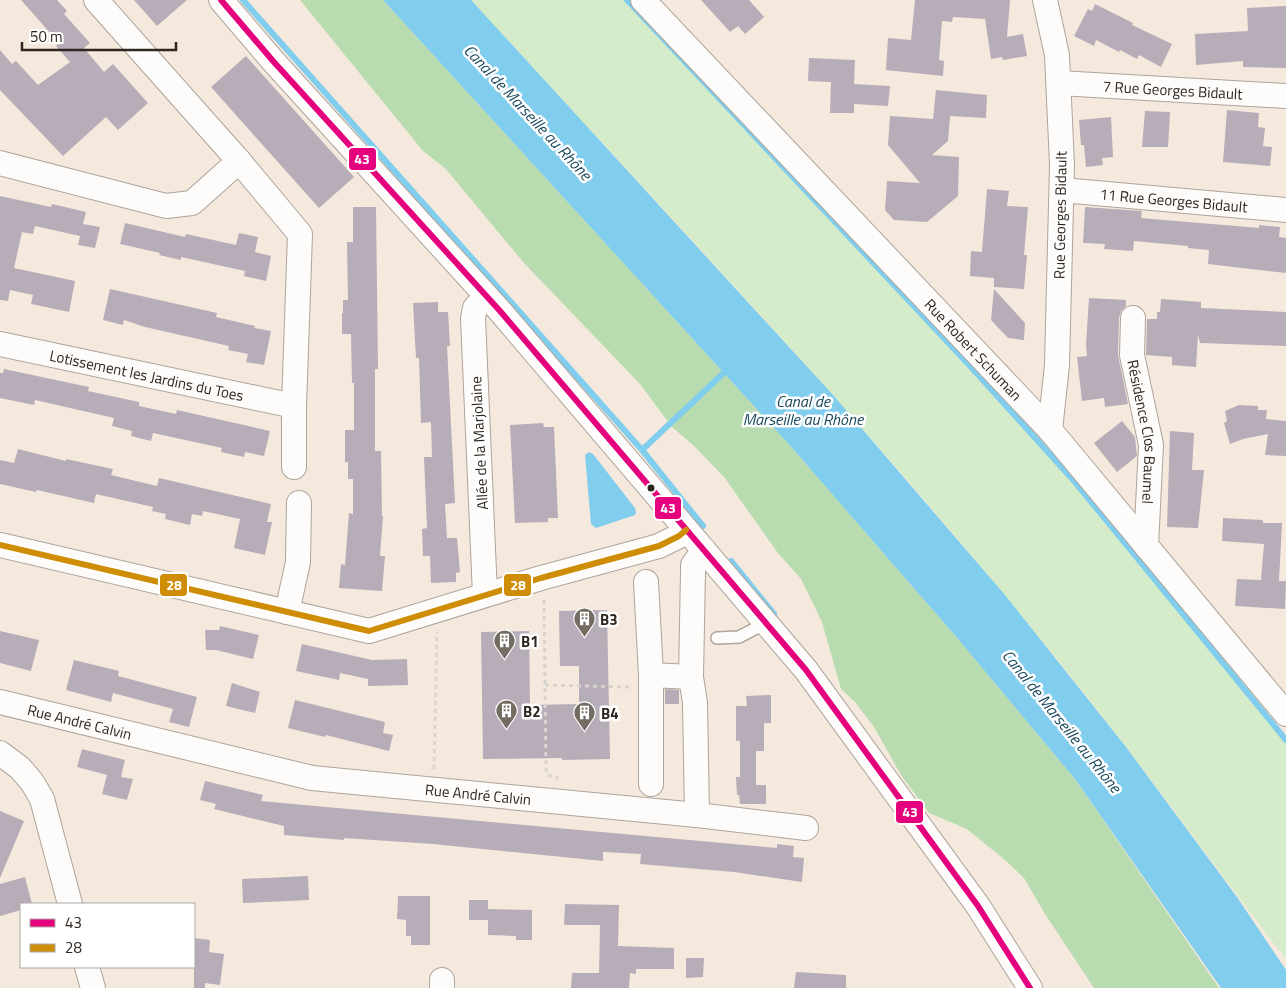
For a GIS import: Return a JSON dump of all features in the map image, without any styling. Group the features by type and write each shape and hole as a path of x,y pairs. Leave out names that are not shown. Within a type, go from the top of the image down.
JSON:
{"street":[{"path":"96,0 239,161 300,234 294,406 294,467"},
{"path":"221,0 486,296 806,670 972,899 1030,988"},
{"name":"Rue Robert Schuman","path":"644,0 1050,430 1286,714"},
{"name":"Rue Georges Bidault","path":"1045,0 1057,54 1062,190 1057,365 1050,430"},
{"name":"7 Rue Georges Bidault","path":"1059,83 1286,96"},
{"path":"0,163 166,206 192,203 239,161"},
{"name":"11 Rue Georges Bidault","path":"1062,190 1286,210"},
{"name":"Allée de la Marjolaine","path":"485,595 473,318 475,308 486,296"},
{"name":"Résidence Clos Baumel","path":"1133,318 1132,354 1150,445 1146,546"},
{"name":"Lotissement les Jardins du Toes","path":"0,344 294,406"},
{"path":"287,612 298,562 299,503"},
{"path":"0,545 369,631 541,578 659,546 679,536 686,530"},
{"path":"697,814 695,703 691,677 693,565 704,550"},
{"path":"646,582 651,681 651,784"},
{"path":"651,681 691,677"},
{"name":"Rue André Calvin","path":"0,702 312,778 697,814 806,828"},
{"path":"0,753 20,768 32,782 42,799 70,903"},
{"path":"87,968 93,988"}],"lane":[{"path":"717,638 739,636 766,623"}],"path":[{"path":"544,592 546,770 547,774 560,778"},
{"path":"434,769 437,632"},
{"path":"545,685 651,681"}],"green space":[{"path":"300,0 383,0 786,441 958,639 1075,779 1219,988 1094,988 1045,914 1024,878 967,829 929,813 901,775 874,727 855,702 841,689 822,622 801,579 778,553 724,477 693,445 672,427 640,384 524,263 445,168 423,151"},
{"path":"471,0 626,0 1036,436 1286,743 1286,959 1096,708 939,517 808,367"}],"water":[{"name":"Canal de Marseille au Rhône","path":"383,0 471,0 833,395 1005,595 1126,747 1237,897 1286,970 1286,988 1221,988 1075,779 958,639 786,441"},
{"path":"589,452 593,454 635,508 635,515 596,528 591,524 585,455"}],"building":[{"path":"21,0 57,0 67,11 64,14 90,43 84,48 104,72 113,64 148,103 118,130 106,117 63,156 0,90 0,50 12,64 16,61 38,85 70,62 56,46 59,43"},
{"path":"134,0 187,0 157,26"},
{"path":"701,0 749,0 764,17 745,34 738,26 730,32"},
{"path":"915,0 1010,0 1007,37 1023,34 1027,56 1003,60 1002,57 991,59 985,19 953,17 952,22 942,21 939,60 944,61 943,76 886,70 888,38 911,40"},
{"path":"1095,4 1133,23 1132,25 1172,44 1161,67 1139,55 1137,59 1096,40 1094,46 1074,36 1088,9 1092,11"},
{"path":"1286,6 1286,68 1243,67 1243,61 1196,65 1195,34 1248,31 1247,8"},
{"path":"246,56 354,177 319,208 211,87"},
{"path":"809,58 855,60 854,84 890,86 888,106 854,104 854,113 830,113 831,82 808,81"},
{"path":"936,90 987,95 986,118 950,116 948,141 932,155 959,157 958,196 927,222 894,220 885,210 887,181 920,183 888,145 890,116 933,119"},
{"path":"1227,110 1259,113 1258,127 1265,128 1263,146 1272,147 1270,166 1223,162"},
{"path":"1145,111 1170,112 1168,147 1142,147"},
{"path":"1111,117 1113,157 1102,158 1103,165 1086,167 1084,145 1081,145 1079,120"},
{"path":"987,189 1009,191 1007,206 1028,207 1024,255 1027,255 1024,289 994,287 994,278 970,276 971,251 982,252"},
{"path":"0,196 51,207 52,204 86,212 83,224 100,227 95,248 78,245 80,236 35,226 33,234 22,232 14,268 75,281 69,312 31,304 33,295 10,290 8,301 0,300"},
{"path":"353,207 376,207 378,369 375,369 375,451 381,451 383,516 380,556 385,556 382,591 339,588 341,564 345,565 349,513 353,514 353,479 348,479 348,462 345,462 345,430 354,430 354,383 352,383 351,334 342,334 342,313 343,300 348,300 347,242 353,242"},
{"path":"1085,207 1142,211 1141,218 1259,228 1259,225 1280,227 1279,237 1286,238 1286,273 1208,264 1209,250 1188,248 1188,246 1134,241 1133,251 1104,249 1105,244 1083,243"},
{"path":"125,223 185,237 186,234 236,245 239,233 258,237 255,252 271,256 266,281 244,276 245,271 181,257 181,260 120,244"},
{"path":"110,289 217,313 216,317 271,331 264,365 246,362 248,354 228,350 229,346 145,327 124,320 123,325 103,320"},
{"path":"994,289 1025,323 1024,340 1008,338 991,320"},
{"path":"1089,298 1126,300 1126,306 1121,311 1119,318 1118,355 1128,404 1105,407 1104,398 1082,401 1077,357 1087,356"},
{"path":"1161,299 1201,302 1201,308 1286,312 1286,346 1200,343 1198,335 1196,367 1172,365 1172,357 1146,355 1147,319 1157,319 1157,312 1160,312"},
{"path":"438,302 438,312 448,312 450,346 447,346 455,503 445,504 447,538 457,538 460,572 456,573 456,582 431,583 430,556 423,556 422,529 427,528 424,457 432,457 431,422 421,423 419,358 416,358 413,303"},
{"path":"4,369 89,387 88,391 139,402 139,406 176,414 177,410 270,431 264,456 245,452 244,457 221,452 222,448 153,433 151,441 131,436 132,431 112,426 114,418 35,400 34,405 0,398 0,373 3,373"},
{"path":"1239,405 1258,406 1258,410 1267,410 1266,419 1286,421 1286,456 1265,455 1268,434 1243,439 1230,444 1224,423 1227,421 1225,411"},
{"path":"1122,421 1135,437 1137,456 1117,472 1094,443"},
{"path":"543,423 544,427 554,427 558,518 548,518 548,522 515,523 510,425"},
{"path":"1170,431 1194,433 1192,470 1204,470 1198,528 1167,527"},
{"path":"18,449 66,461 66,459 113,469 111,475 157,486 159,478 271,504 267,522 272,522 265,555 234,548 240,519 203,511 202,516 192,514 190,525 165,519 166,514 152,511 153,507 96,494 94,503 0,484 0,460 14,463"},
{"path":"1223,518 1263,520 1263,523 1282,523 1279,581 1286,581 1285,609 1235,606 1237,579 1261,580 1264,544 1222,541"},
{"path":"607,610 610,759 483,759 481,632 529,631 530,705 579,704 579,666 560,666 559,611"},
{"path":"220,626 259,635 253,659 216,650 206,650 205,630 219,630"},
{"path":"0,631 39,640 31,671 0,663"},
{"path":"302,644 372,660 407,659 408,685 368,686 368,679 340,673 339,680 296,671"},
{"path":"74,660 119,671 118,676 197,697 189,727 169,722 173,709 113,693 111,702 66,690"},
{"path":"232,683 260,692 255,713 226,706"},
{"path":"665,689 679,690 679,704 665,704"},
{"path":"771,695 771,723 764,723 764,751 756,751 756,785 766,785 766,804 740,804 739,795 737,795 736,777 740,777 740,741 736,741 736,706 747,706 746,696"},
{"path":"295,700 385,722 383,733 393,735 389,751 326,735 325,737 288,728"},
{"path":"82,749 125,760 121,777 133,779 127,800 102,794 107,775 77,767"},
{"path":"205,781 263,795 261,801 777,848 777,844 794,846 793,857 804,858 802,882 734,872 640,864 641,854 603,852 603,861 433,844 284,835 284,826 214,809 216,804 200,800"},
{"path":"0,811 24,821 0,878"},
{"path":"308,876 309,900 243,903 242,879"},
{"path":"25,877 32,903 20,903 20,910 0,916 0,884"},
{"path":"398,896 430,896 430,945 411,945 411,936 406,936 406,920 397,919"},
{"path":"469,900 488,900 488,909 532,910 532,940 516,940 516,936 488,935 488,920 469,920"},
{"path":"565,904 619,905 618,946 674,948 674,969 636,969 636,974 630,973 629,988 571,988 572,973 599,973 600,925 564,925"},
{"path":"195,938 210,940 209,952 224,954 220,985 205,983 205,988 194,988"},
{"path":"686,958 704,958 703,977 686,978"},
{"path":"796,972 846,975 846,988 794,988"}],"waterway":[{"path":"243,0 642,450 703,526"},
{"path":"627,0 971,367 1075,482 1286,740"},
{"path":"642,450 730,367"},
{"path":"731,561 774,614"}],"transit line":[{"name":"43","path":"221,0 273,61 500,311 806,670 978,906 1030,988"},
{"name":"28","path":"0,545 369,631 541,578 659,546 679,536 686,530"}],"place":[{"name":"B3","path":"584,638"},
{"name":"B1","path":"505,660"},
{"name":"B2","path":"507,730"},
{"name":"B4","path":"585,732"}]}
